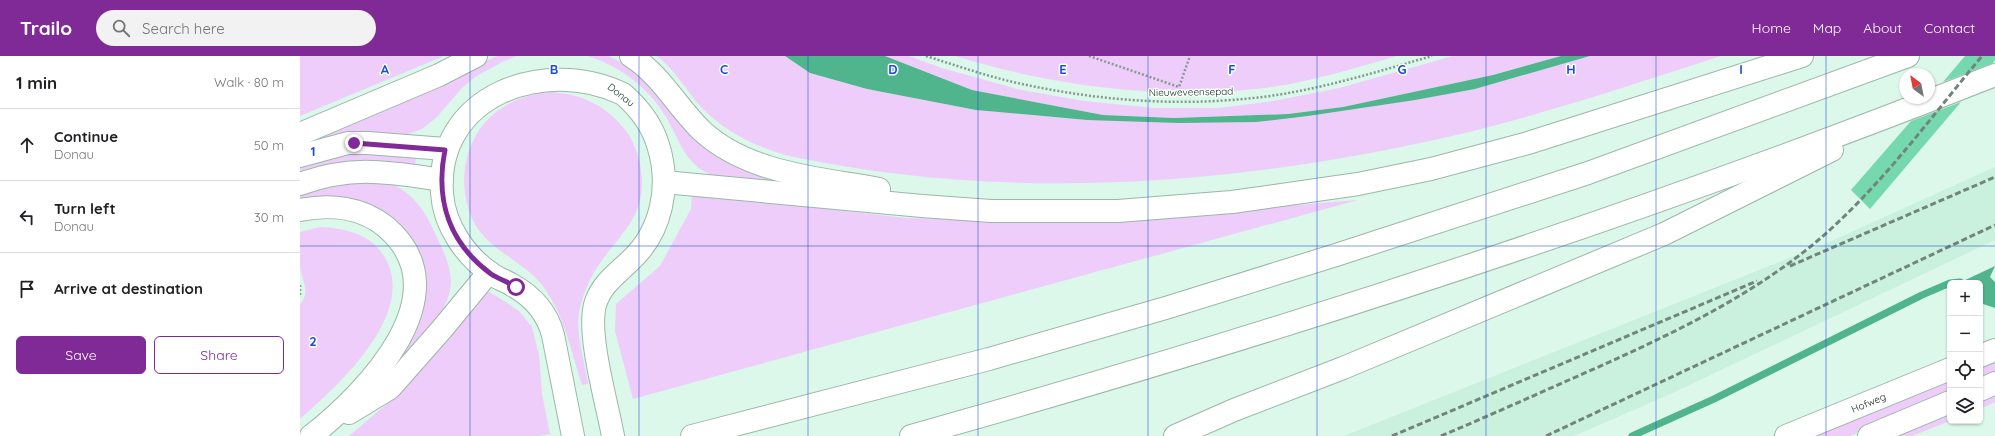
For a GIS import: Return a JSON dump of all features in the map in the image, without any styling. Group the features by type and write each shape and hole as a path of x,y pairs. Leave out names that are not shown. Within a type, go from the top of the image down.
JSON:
{"main road":[{"path":"300,134 439,74 476,56"},
{"path":"631,56 656,76 679,106 703,132 728,150 760,164 780,170 879,189 922,206"},
{"path":"664,182 991,211 1118,211 1232,202 1358,184 1431,169 1528,143 1802,56"},
{"path":"692,436 989,359 1169,307 1329,257 1588,172 1908,56"},
{"name":"Donau","path":"573,436 550,324 539,306 522,291 489,272 463,247 452,229 444,208 442,180 445,150 461,118 488,90 520,75 543,70 583,73 608,84 636,106 646,120 657,141 661,157 664,182 662,205 652,232 638,252 609,280 599,295 593,314 593,333 613,436"},
{"path":"1935,98 1995,75"},
{"path":"911,436 1287,324 1414,284 1680,192 1921,104"},
{"path":"1175,436 1234,410 1343,368 1664,234 1922,104"},
{"path":"300,156 348,143 373,143 445,150"},
{"path":"300,184 329,175 358,171 374,171 442,180"},
{"path":"300,210 315,207 340,208 354,210 377,220 392,232 404,247 412,264 415,282 415,294 410,315 403,334 391,352 350,402 312,436"},
{"path":"312,436 390,388 442,329 489,272"},
{"path":"1983,355 1995,350"},
{"name":"Hofweg","path":"1786,436 1947,369"},
{"path":"1983,389 1995,383"},
{"path":"1869,436 1947,403"}],"path":[{"name":"Nieuweveensepad","path":"926,56 979,73 1022,84 1114,99 1171,102 1227,100 1299,90 1371,73 1432,56"},
{"path":"1089,56 1179,87 1190,56"},
{"path":"300,285 300,295"}],"shaded area":[{"path":"300,56 444,56 300,116"},
{"path":"497,56 517,56 504,61 475,77 462,88 436,118 422,129 405,135 322,137 322,135 439,84"},
{"path":"588,56 609,56 629,67 767,177 768,181 729,180 715,177 701,169 688,156 659,106 642,87 633,79 612,66"},
{"path":"657,56 785,56 810,73 867,89 976,110 1087,120 1308,116 1475,89 1590,56 1721,56 1532,115 1469,132 1385,150 1300,165 1214,175 1128,182 1041,183 955,180 870,170 785,155 740,137 719,123 701,107 669,67"},
{"path":"785,56 885,56 972,90 1103,115 1174,118 1288,114 1343,107 1493,75 1561,56 1590,56 1475,89 1415,100 1256,122 1178,123 1087,120 976,110 867,89 810,73"},
{"path":"885,56 909,56 942,68 1017,89 1084,101 1155,108 1219,108 1273,101 1339,88 1453,56 1561,56 1493,75 1343,107 1288,114 1174,118 1103,115 972,90"},
{"path":"955,56 1397,56 1327,76 1274,87 1218,92 1180,92 1104,88 1066,82 1029,75"},
{"path":"551,92 581,98 599,106 615,118 626,130 634,144 640,164 642,182 641,197 631,222 596,269 588,284 582,301 579,312 578,329 588,384 582,385 560,316 550,297 542,285 531,274 488,241 478,229 466,200 464,184 465,168 469,152 475,138 484,124 501,108 514,101 536,94"},
{"path":"363,153 416,157 415,168 300,176 300,165 344,154"},
{"path":"1995,167 1995,240 1666,396 1574,436 1344,436 1827,243"},
{"path":"385,181 409,195 421,207 445,255 451,280 449,293 444,307 436,321 415,348 384,382 397,359 415,248 406,234 396,224 300,201 300,194 335,183"},
{"path":"692,193 906,218 1095,222 1358,200 633,399 615,331 616,304 660,266 691,209"},
{"path":"320,227 346,230 362,236 376,246 382,253 392,275 392,298 384,322 371,345 354,367 335,387 300,419 300,305 305,295 305,286 300,266 300,232"},
{"path":"1995,266 1990,277 1995,282 1995,308 1983,304 1983,280 1965,280"},
{"path":"490,292 519,311 532,327 539,355 542,394 550,434 539,436 349,436 396,396 483,294"},
{"path":"1995,360 1995,378 1983,383 1983,365"},
{"path":"1947,380 1947,397 1850,436 1807,436"},
{"path":"1995,393 1995,402 1983,408 1983,398"},
{"path":"1947,413 1947,422 1912,436 1890,436"}],"building":[{"path":"1965,56 1995,56 1995,60 1993,63 1943,82"},
{"path":"1961,102 1870,209 1851,190 1911,121"}],"waterway":[{"path":"1632,436 1714,399 1922,295 1947,284"}],"railway":[{"path":"1441,436 1652,342 1734,299 1785,266 1810,247 1857,204 1900,156 1982,56"},
{"path":"1790,266 1995,177"},
{"path":"1546,436 1995,225"},
{"path":"1392,436 1757,281"}],"route":[{"path":"354,143 445,150 443,159 442,198 452,229 463,247 478,263 498,278 516,287"}]}
